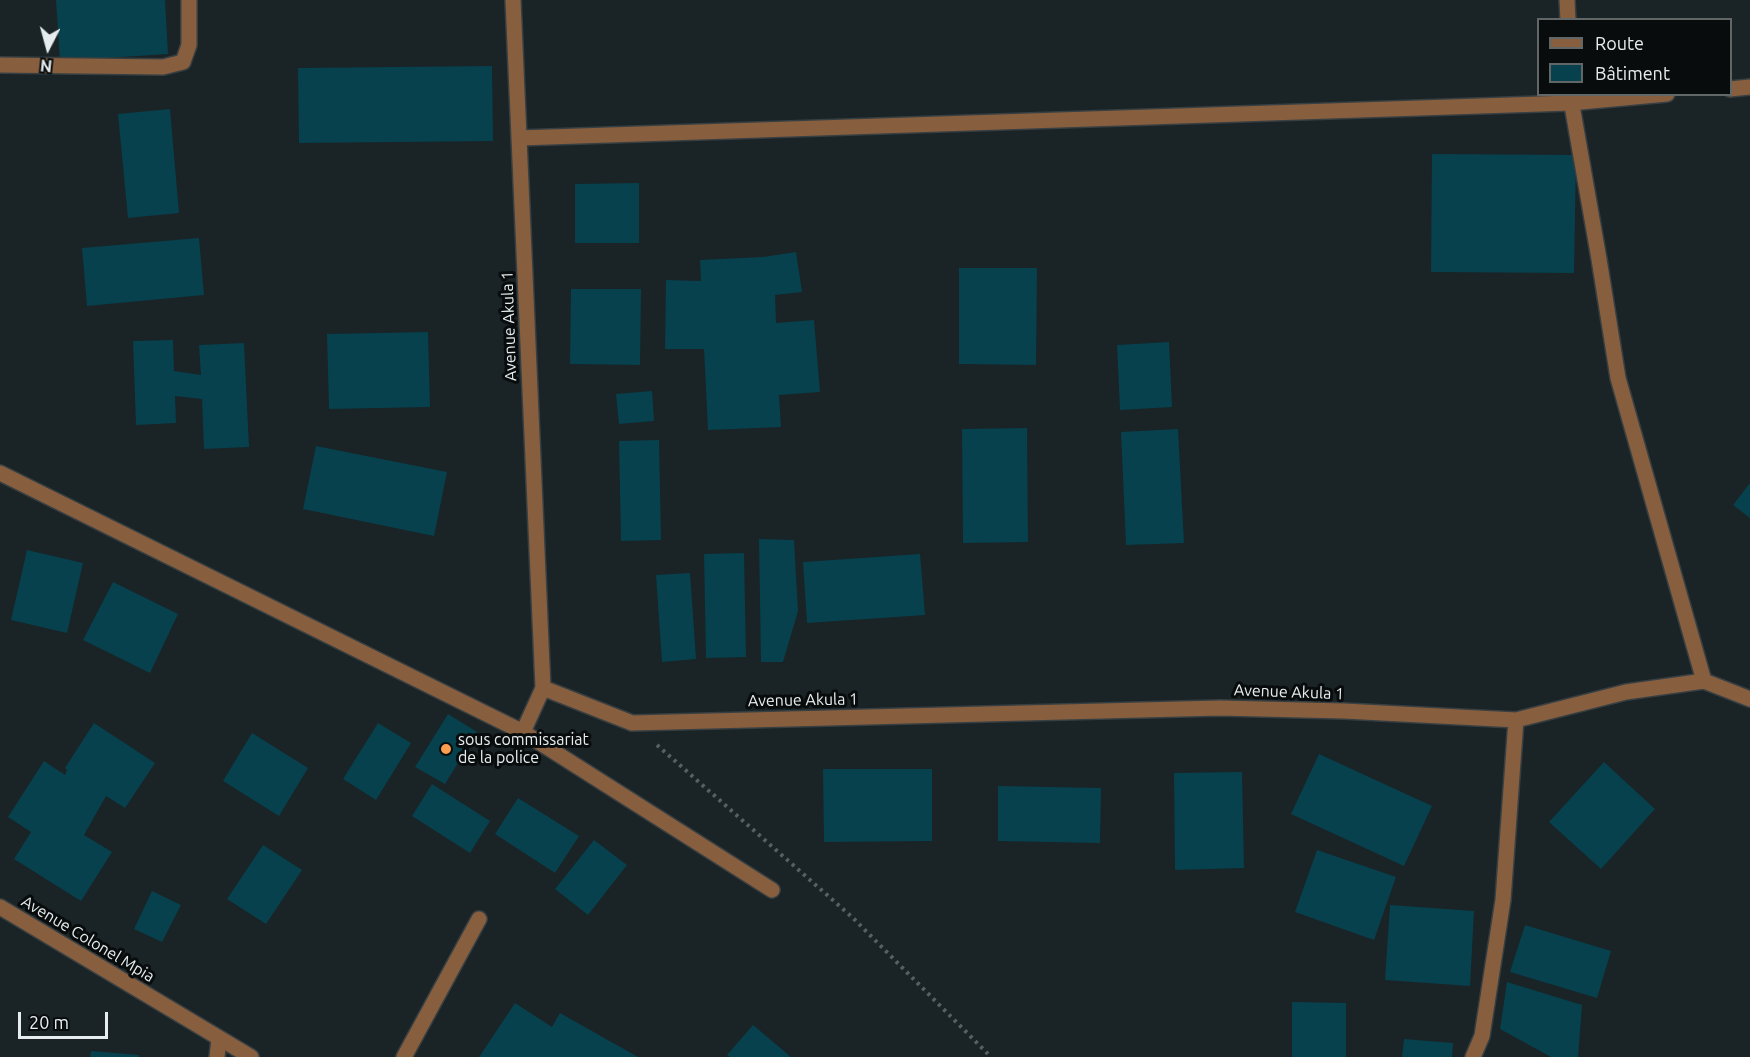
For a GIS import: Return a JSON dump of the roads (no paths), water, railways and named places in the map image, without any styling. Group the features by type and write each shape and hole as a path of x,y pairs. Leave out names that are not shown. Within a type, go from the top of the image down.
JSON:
{"street":[{"path":"0,65 163,67 183,62 189,45 189,0"},
{"name":"Avenue Akula 1","path":"513,0 543,688 632,723 1220,708 1344,711 1516,720 1626,692 1704,681 1750,699"},
{"path":"1568,0 1568,18"},
{"path":"1732,89 1750,87"},
{"path":"519,138 1628,96"},
{"path":"1570,99 1618,378 1704,681"},
{"path":"0,473 523,732 772,890"},
{"path":"523,732 543,688"},
{"path":"1473,1057 1482,1036 1503,900 1516,720"},
{"name":"Avenue Colonel Mpia","path":"0,907 251,1057"},
{"path":"404,1057 480,919"},
{"path":"217,1057 219,1039"}],"place":[{"name":"sous commissariat de la police","path":"446,749"}]}
